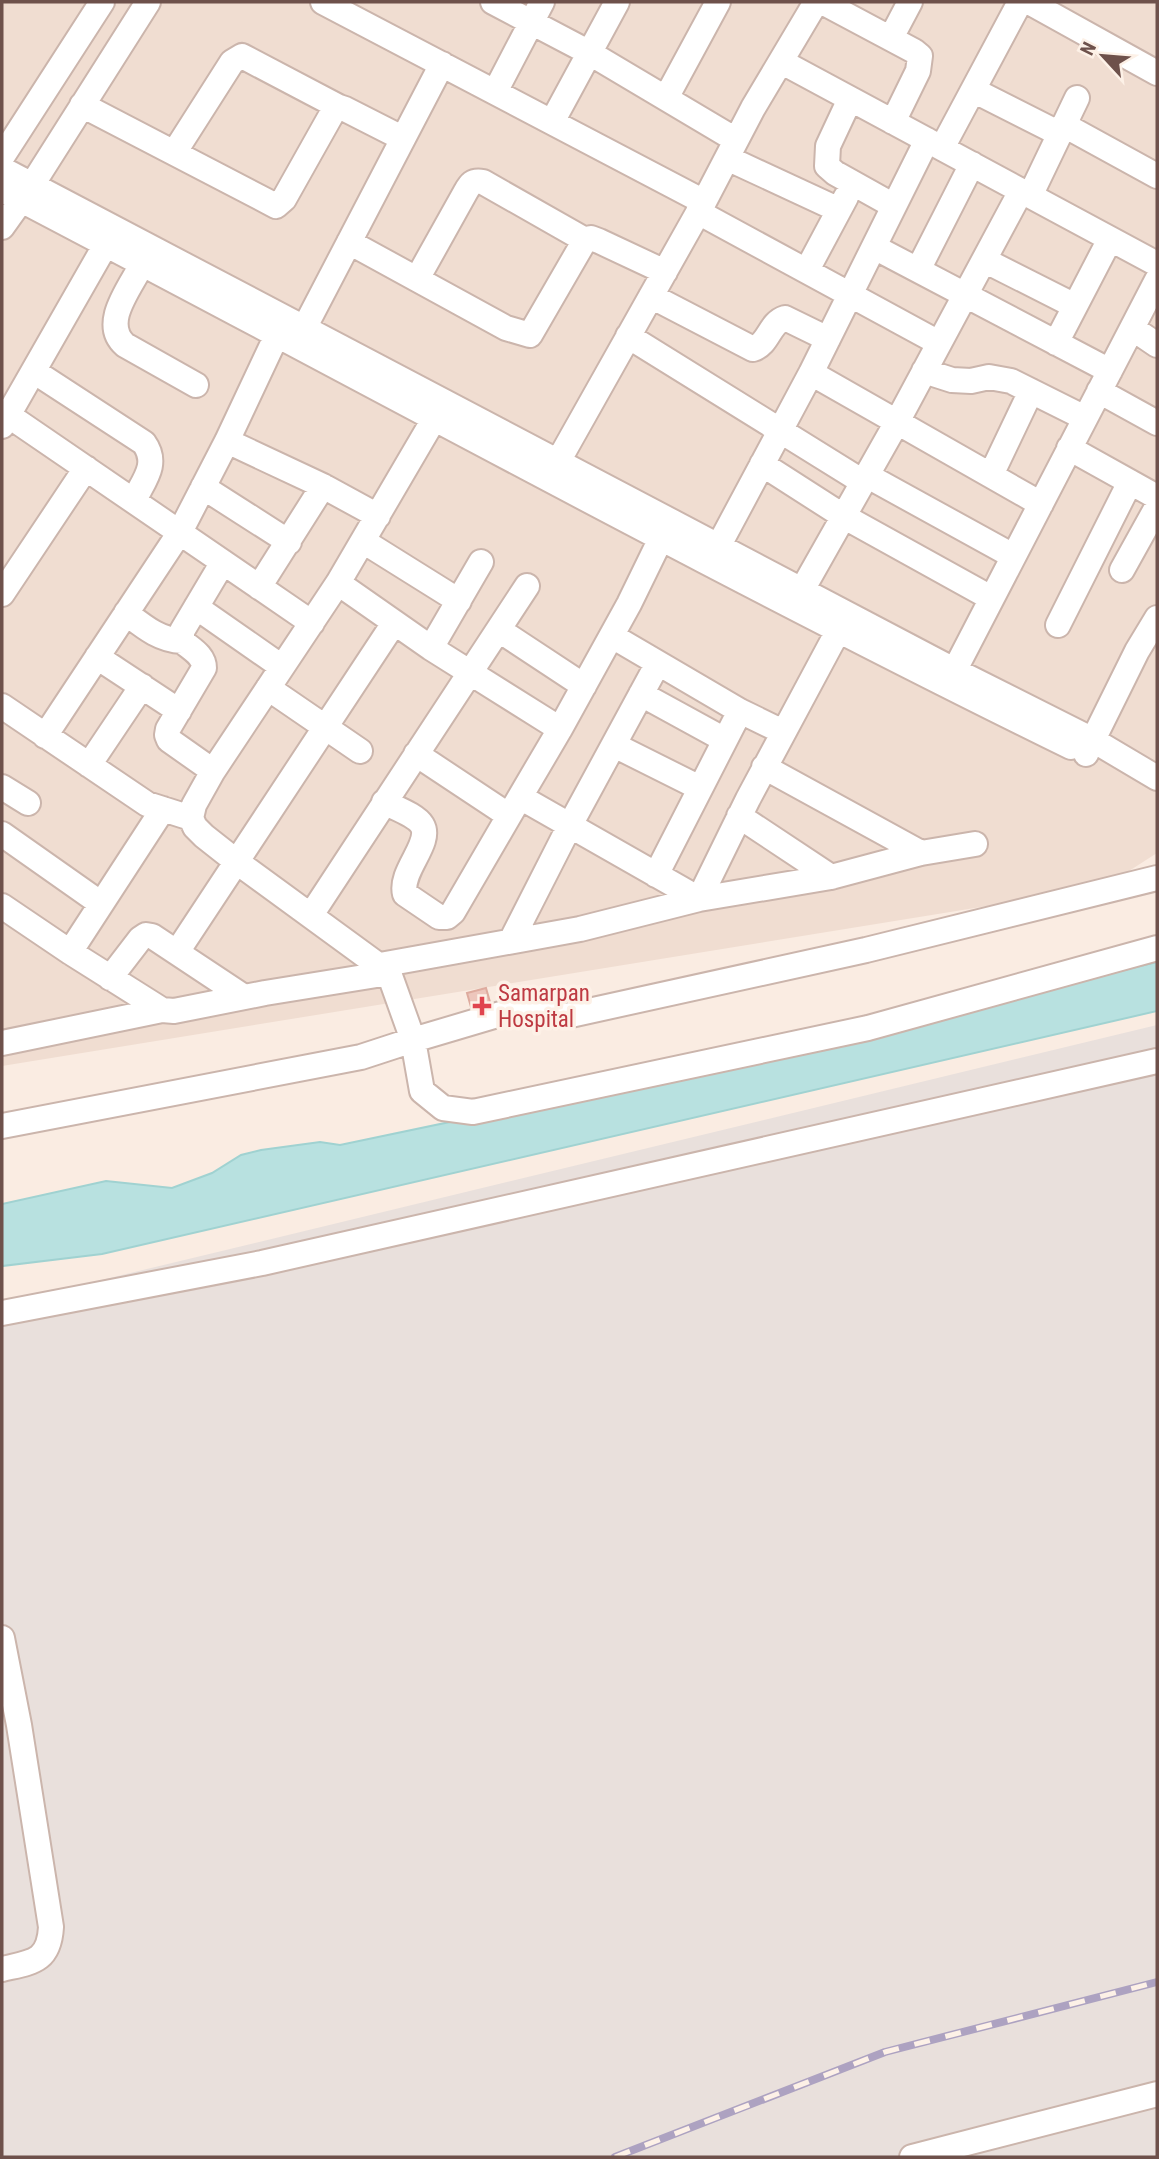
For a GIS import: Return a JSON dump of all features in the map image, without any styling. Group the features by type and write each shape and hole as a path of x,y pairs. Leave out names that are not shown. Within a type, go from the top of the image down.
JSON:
{"street":[{"path":"2,157 102,2"},
{"path":"2,228 18,191 82,105 148,2"},
{"path":"323,2 552,122 939,343"},
{"path":"493,2 537,13 589,52 666,98 732,149 839,210"},
{"path":"552,122 617,2"},
{"path":"666,98 718,2"},
{"path":"553,470 816,2"},
{"path":"822,2 920,56 920,62 893,122"},
{"path":"891,38 910,2"},
{"path":"714,555 811,373 894,206 973,90 1020,2"},
{"path":"1029,2 1157,74"},
{"path":"495,92 537,13"},
{"path":"174,153 236,57 247,57 402,138"},
{"path":"782,62 1157,264"},
{"path":"45,736 180,532 227,441 290,332 349,242 442,64"},
{"path":"973,90 1154,167"},
{"path":"802,590 984,260 1062,130 1077,98"},
{"path":"850,99 828,146 827,166 894,206"},
{"path":"82,105 276,206 284,199 334,110 339,107"},
{"path":"918,270 972,164"},
{"path":"2,169 18,191 106,244 142,264 290,332"},
{"path":"417,279 471,183 477,181 585,240"},
{"path":"807,270 853,183"},
{"path":"18,191 950,678 1157,778"},
{"path":"349,242 506,328 530,335 585,240 591,238 664,272"},
{"path":"1056,343 1110,239"},
{"path":"106,244 35,372 4,418 86,468 312,623"},
{"path":"874,247 1056,343 1157,423"},
{"path":"984,260 1075,306"},
{"path":"142,264 116,315 114,330 117,338 196,385"},
{"path":"950,678 1157,280"},
{"path":"651,296 752,349 759,347 778,320 785,318 828,339"},
{"path":"1132,328 1157,345"},
{"path":"628,336 780,431 865,479 1013,556"},
{"path":"924,370 952,380 971,381 997,377 1085,418"},
{"path":"35,372 144,443 152,457 151,466 134,500"},
{"path":"811,373 1041,504"},
{"path":"990,475 1031,391"},
{"path":"439,411 338,583 213,771 194,806 191,818 204,836 237,862 385,969 413,1040 422,1091 443,1108 473,1112 868,1028 1157,948"},
{"path":"227,441 323,486 377,516"},
{"path":"1069,448 1157,497"},
{"path":"762,464 843,516 991,598"},
{"path":"2,594 86,468"},
{"path":"1058,625 1130,482"},
{"path":"259,587 323,486"},
{"path":"203,487 289,542"},
{"path":"1122,570 1157,506"},
{"path":"384,802 422,825 424,833 423,841 403,880 405,894 439,917 447,917 453,912 560,729 612,636 666,529"},
{"path":"363,541 458,601"},
{"path":"714,555 802,590 843,622"},
{"path":"182,642 182,631 223,562"},
{"path":"431,648 481,562"},
{"path":"338,583 431,648 560,729"},
{"path":"311,915 527,586"},
{"path":"196,607 282,667"},
{"path":"125,614 157,635 170,641 182,642 199,656 204,668 167,735 169,740 213,771"},
{"path":"1090,747 1147,656 1157,618"},
{"path":"699,899 764,767 843,622"},
{"path":"177,952 394,623"},
{"path":"499,629 584,686"},
{"path":"612,636 783,732"},
{"path":"97,657 179,711"},
{"path":"512,941 569,827 658,663"},
{"path":"89,765 142,686"},
{"path":"268,688 360,751"},
{"path":"641,694 725,740"},
{"path":"2,706 147,804 191,818"},
{"path":"656,875 740,710"},
{"path":"614,745 700,789"},
{"path":"1090,747 1134,779 1157,787"},
{"path":"416,754 514,806 569,827 699,899"},
{"path":"764,767 921,853"},
{"path":"2,786 28,803"},
{"path":"70,952 163,809"},
{"path":"739,816 831,877"},
{"path":"2,834 100,903"},
{"path":"2,1043 385,969 580,929 699,899 831,877 921,853 975,844"},
{"path":"2,1126 361,1057 504,1013 566,1016 866,950 1157,878"},
{"path":"3,908 162,1010"},
{"path":"110,978 134,945 146,935 152,936 244,997"},
{"path":"2,1313 262,1263 1157,1061"},
{"path":"2,1638 19,1725 51,1927 50,1941 44,1954 28,1963 2,1969"},
{"path":"912,2157 1157,2094"}],"shaded area":[{"path":"2,2 1157,2 1157,853 1104,887 2,1066"},
{"path":"1157,1025 1157,2157 2,2157 2,1304"}],"water":[{"path":"1157,962 1157,1011 102,1254 2,1266 2,1204 106,1181 172,1188 212,1173 241,1155 261,1150 320,1142 340,1145 803,1048"}],"building":[{"path":"486,988 490,1002 471,1007 467,993"}],"railway":[{"path":"615,2157 885,2052 1157,1982"}],"place":[{"name":"Samarpan Hospital","path":"482,1006"}]}
